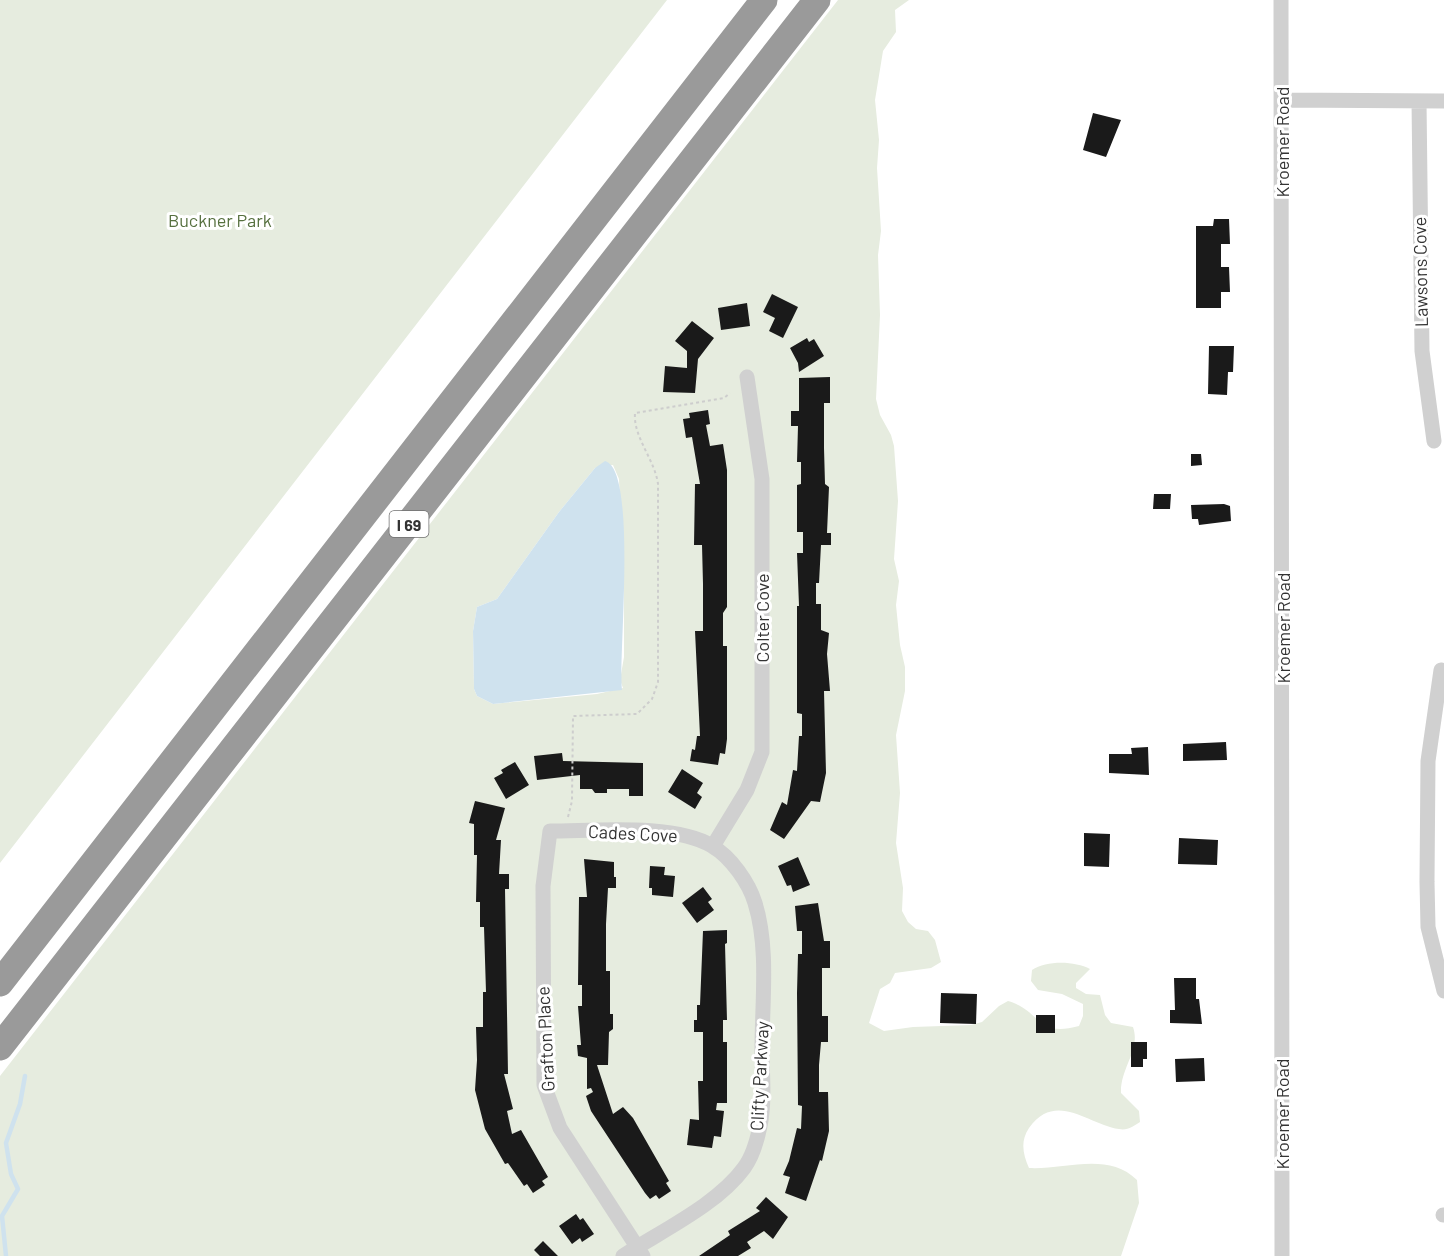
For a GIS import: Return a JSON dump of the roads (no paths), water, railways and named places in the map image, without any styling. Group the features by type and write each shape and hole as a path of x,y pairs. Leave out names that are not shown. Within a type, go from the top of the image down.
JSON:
{"highway":[{"name":"I 69","path":"0,983 764,0"},
{"name":"I 69","path":"0,1047 817,0"}],"street":[{"name":"Kroemer Road","path":"1281,0 1282,1256"},
{"path":"1281,100 1444,101"},
{"name":"Lawsons Cove","path":"1419,101 1422,351 1434,441"},
{"name":"Colter Cove","path":"713,846 750,783 762,752 762,479 747,377"},
{"path":"1441,670 1428,761 1427,882 1428,927 1444,991"},
{"name":"Cades Cove","path":"550,831 669,832 691,837 713,846"},
{"name":"Grafton Place","path":"550,831 543,886 544,1085 552,1113 560,1128 640,1251"},
{"name":"Clifty Parkway","path":"623,1256 640,1251 726,1189 753,1152 760,1125 762,1012 759,919 746,884 713,846"}],"water":[{"path":"605,461 615,472 621,496 624,529 622,690 493,704 477,696 474,689 473,631 477,607 497,599 559,512 595,468"}],"waterway":[{"path":"6,1256 2,1216 18,1189 11,1174 6,1143 20,1104 25,1076"}],"park label":[{"name":"Buckner Park","path":"220,220"}]}
